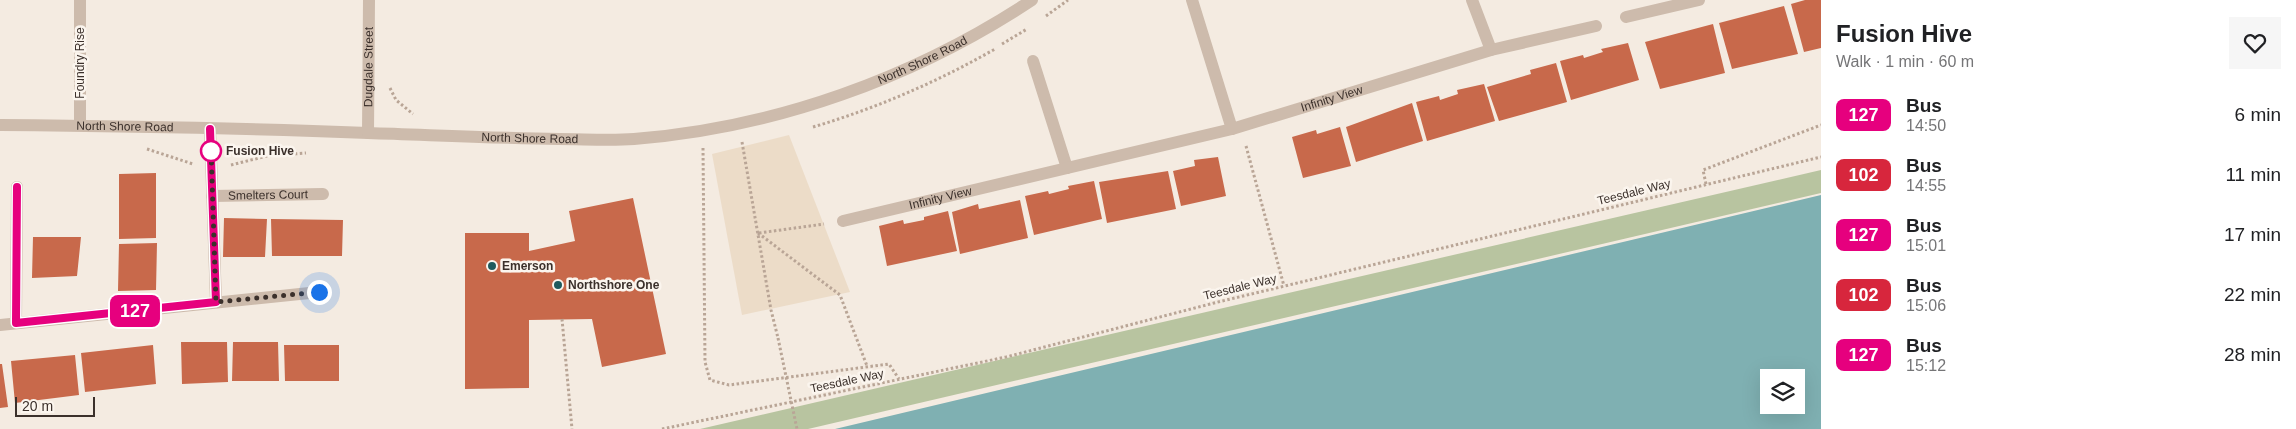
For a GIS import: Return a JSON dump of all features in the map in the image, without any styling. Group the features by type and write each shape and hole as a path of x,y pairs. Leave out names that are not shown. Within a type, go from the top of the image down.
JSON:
{"street":[{"name":"Foundry Rise","path":"80,0 80,125"},
{"name":"Dugdale Street","path":"368,133 369,0"},
{"name":"North Shore Road","path":"0,125 80,125 368,133 442,137 632,140 740,124 833,98 921,64 986,30 1032,0"},
{"path":"1192,0 1236,127"},
{"path":"1472,0 1491,50"},
{"path":"1626,17 1699,0"},
{"name":"Infinity View","path":"843,221 1236,127 1491,50 1596,26"},
{"path":"1033,61 1066,168"},
{"name":"Smelters Court","path":"210,129 216,302"},
{"path":"16,323 17,187"},
{"name":"Smelters Court","path":"212,196 324,194"},
{"path":"0,325 319,292"}],"path":[{"path":"389,84 396,100 406,110 416,115"},
{"path":"740,124 771,310 797,429"},
{"path":"1706,184 1703,170 1821,125"},
{"path":"1236,127 1284,286"},
{"path":"702,131 705,362 710,380 729,385 889,364 899,379"},
{"name":"Teesdale Way","path":"662,429 1006,357 1284,286 1821,157"},
{"path":"758,233 843,221"},
{"path":"758,233 840,295 867,366"},
{"path":"562,319 572,429"}],"green space":[{"path":"1821,170 1821,193 808,429 700,429"}],"shaded area":[{"path":"789,135 850,292 742,315 712,154"}],"water":[{"path":"1821,195 1821,429 835,429"}],"building":[{"path":"1805,0 1821,0 1821,48 1804,52 1791,4"},
{"path":"1784,6 1798,54 1732,69 1719,23"},
{"path":"1713,24 1725,73 1660,89 1645,42"},
{"path":"1628,43 1639,80 1571,100 1560,61 1583,55 1584,58 1603,52 1601,49"},
{"path":"1556,63 1567,102 1499,121 1487,87 1531,74 1530,70"},
{"path":"1484,84 1495,121 1427,141 1416,102 1439,96 1440,100 1458,94 1457,90"},
{"path":"1412,103 1423,141 1356,162 1346,127"},
{"path":"1340,127 1351,166 1303,178 1292,137 1316,130 1317,134"},
{"path":"1218,157 1226,196 1181,206 1173,171 1195,166 1194,160"},
{"path":"1168,171 1176,209 1107,223 1099,182"},
{"path":"156,173 156,238 119,239 119,174"},
{"path":"1094,181 1102,219 1034,235 1025,196 1048,191 1049,194 1069,189 1068,186"},
{"name":"Northshore One","path":"633,198 666,354 602,367 592,319 529,320 529,388 465,389 465,233 529,233 529,251 575,241 569,211"},
{"path":"1020,200 1028,238 960,254 952,212 978,204 979,209"},
{"path":"948,211 957,251 887,266 879,226 903,220 904,224 924,220 924,217"},
{"path":"224,218 267,219 265,257 223,257"},
{"path":"271,219 343,220 342,256 272,256"},
{"path":"33,237 81,237 77,276 32,278"},
{"path":"157,243 156,290 118,291 119,244"},
{"path":"181,342 227,342 228,382 182,384"},
{"path":"233,342 278,342 279,381 232,381"},
{"path":"153,345 156,384 85,392 81,353"},
{"path":"284,345 339,345 339,381 285,381"},
{"path":"75,355 79,395 15,403 11,361"},
{"path":"0,364 2,364 8,407 0,408"}],"bus line":[{"name":"127","path":"17,187 16,323 216,302 210,129"}],"place":[{"name":"Fusion Hive","path":"211,151"},
{"name":"Emerson","path":"492,266"},
{"name":"Northshore One","path":"558,285"}],"route":[{"path":"211,151 211,148 216,302 319,292"}]}
